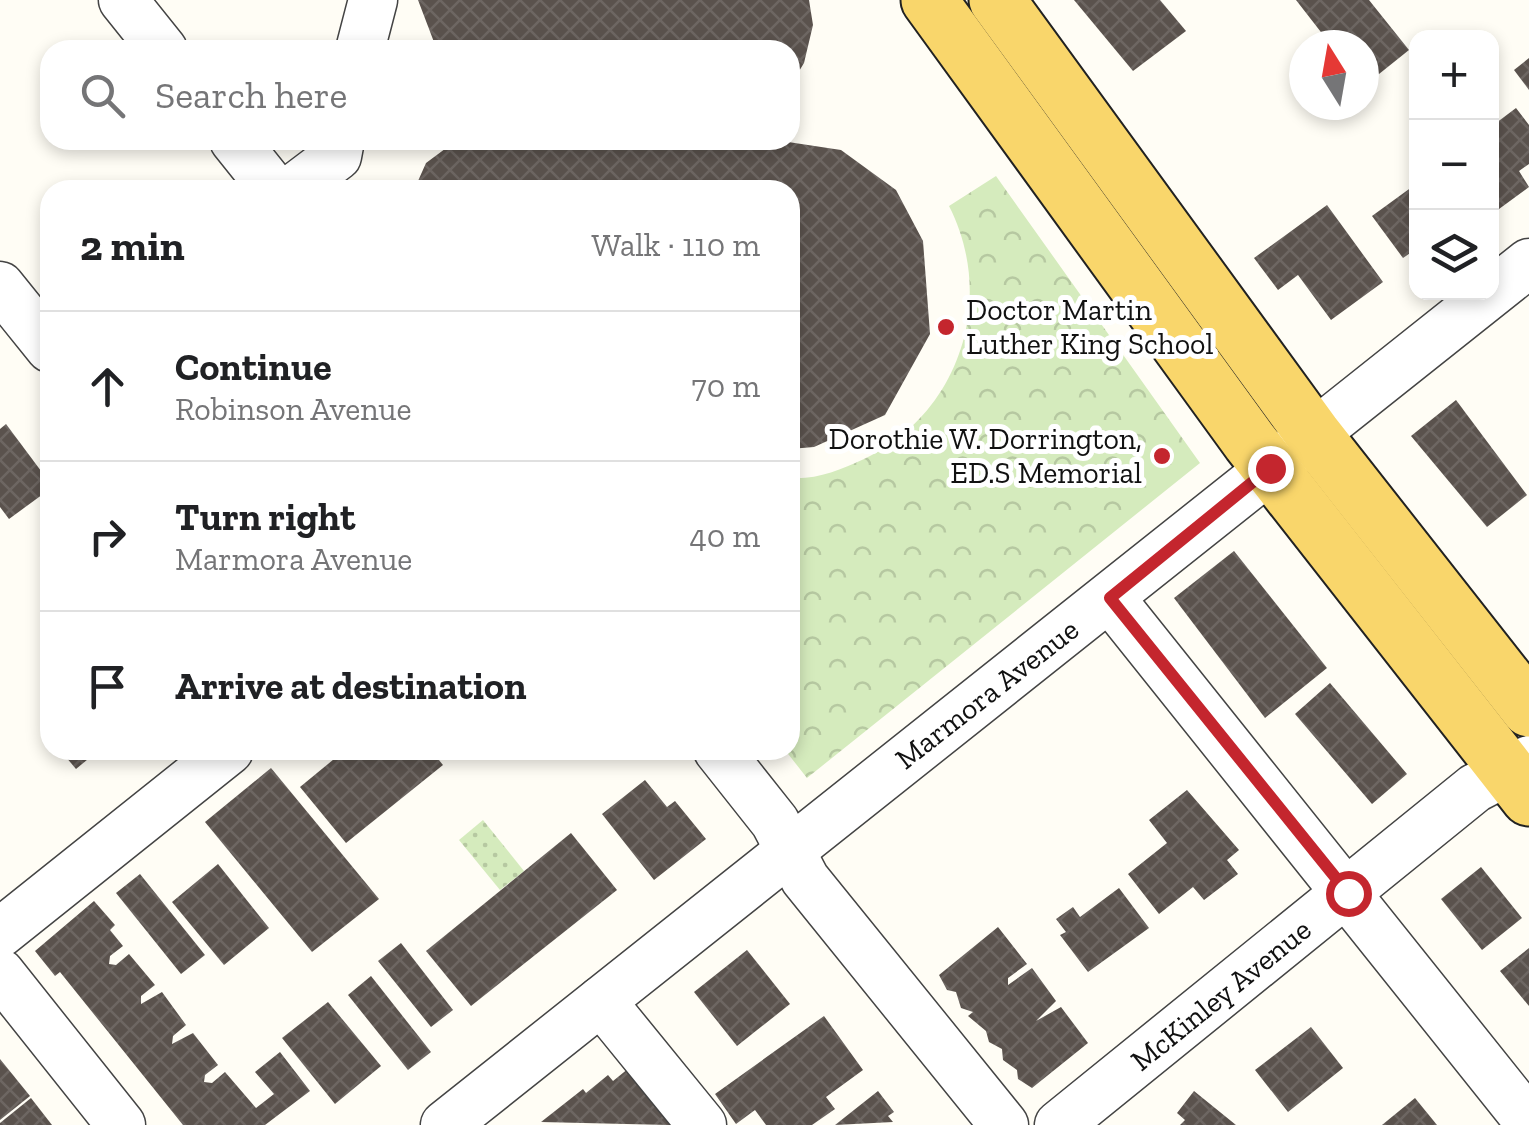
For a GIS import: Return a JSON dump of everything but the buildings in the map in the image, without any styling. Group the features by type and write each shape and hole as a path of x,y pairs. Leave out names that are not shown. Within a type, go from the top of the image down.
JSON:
{"main road":[{"path":"929,0 1270,468 1522,776"},
{"path":"998,0 1313,434 1529,709"}],"street":[{"path":"123,0 154,40"},
{"path":"363,40 374,0"},
{"path":"242,150 266,180"},
{"path":"305,180 336,156 338,150"},
{"name":"Marmora Avenue","path":"446,1125 1529,263"},
{"path":"0,286 40,336"},
{"path":"1110,598 1529,1122"},
{"path":"0,933 216,760"},
{"path":"726,760 775,822 806,879 1004,1125"},
{"name":"McKinley Avenue","path":"1059,1125 1475,788 1522,776"},
{"path":"0,973 121,1125"},
{"path":"601,1001 702,1125"}],"green space":[{"path":"996,176 1200,463 807,778 793,760 800,760 800,478 837,470 897,439 924,414 945,384 960,351 968,315 969,279 963,242 949,206"},
{"path":"483,820 524,871 500,890 459,840"}],"place":[{"name":"Doctor Martin Luther King School","path":"946,327"},
{"name":"Dorothie W. Dorrington, ED.S Memorial","path":"1162,456"}],"route":[{"path":"1270,468 1110,598 1348,893"}]}
